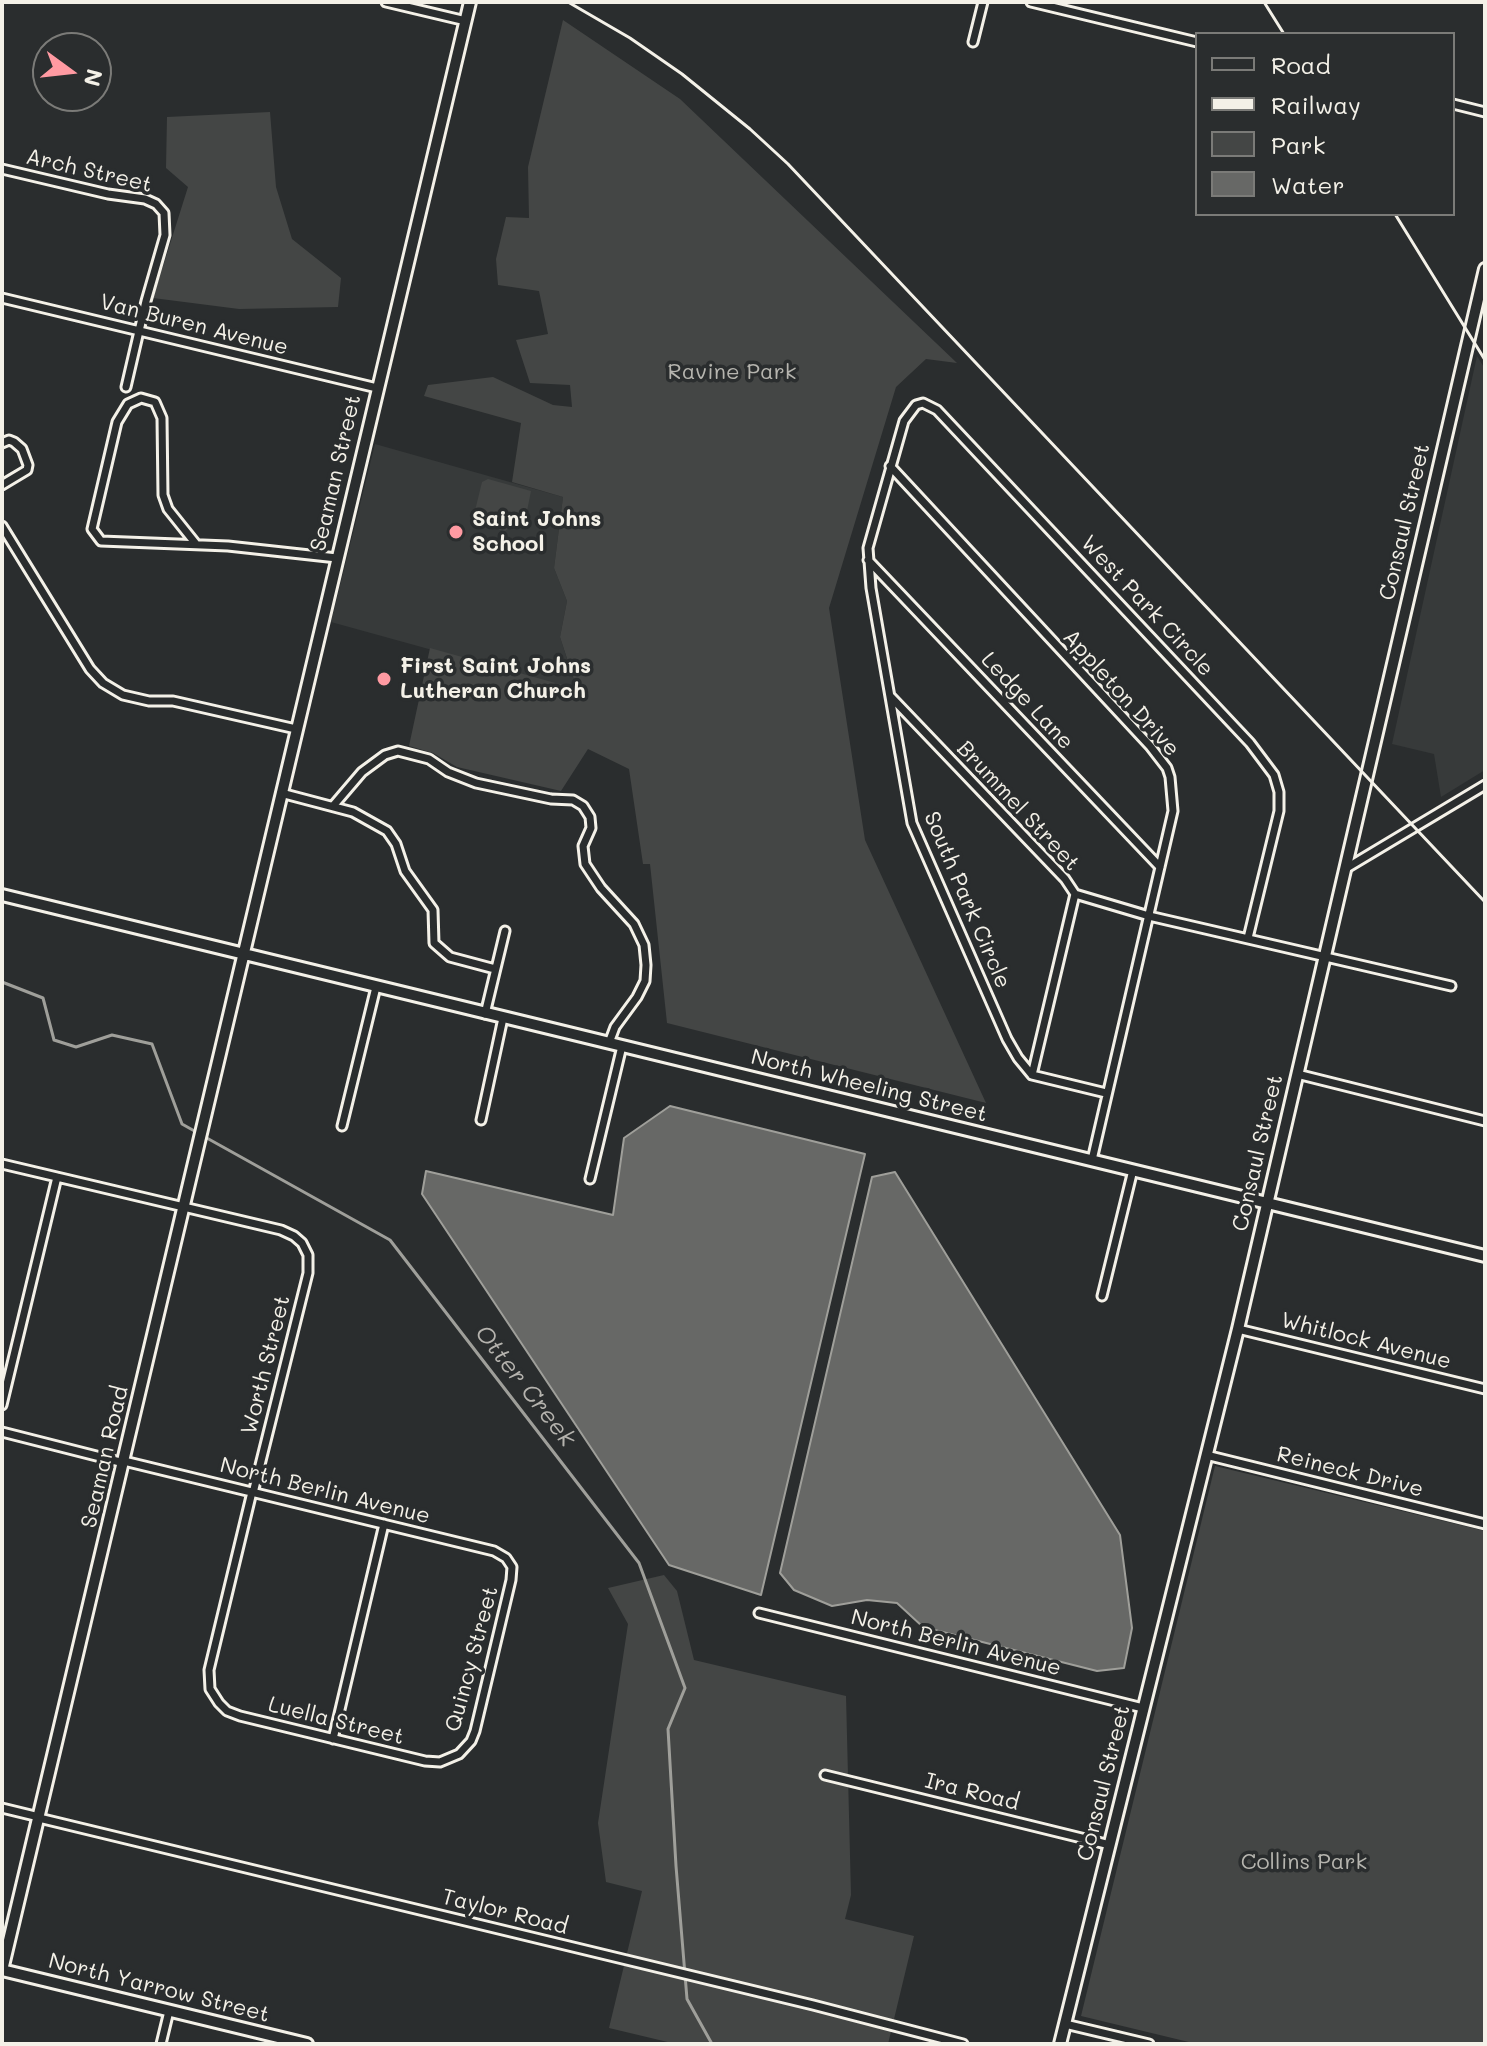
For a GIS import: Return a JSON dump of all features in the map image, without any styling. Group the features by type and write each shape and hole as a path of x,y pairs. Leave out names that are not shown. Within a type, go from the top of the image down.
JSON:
{"street":[{"path":"386,2 466,21"},
{"name":"Seaman Street","path":"244,953 470,2"},
{"path":"973,42 983,2"},
{"path":"1031,2 1195,42"},
{"path":"1455,104 1485,112"},
{"name":"Arch Street","path":"2,169 108,194 145,199 156,204 164,213 165,235 140,331"},
{"name":"Consaul Street","path":"1060,2044 1238,1329 1482,294 1485,269"},
{"name":"Van Buren Avenue","path":"2,298 377,388"},
{"path":"126,387 140,331"},
{"path":"196,544 168,509 163,495 162,418 155,402 141,398 128,404 117,422 93,532 101,541 196,544 337,558"},
{"name":"West Park Circle","path":"890,466 909,411 923,403 937,410 1250,743 1274,775 1279,792 1279,811 1248,938"},
{"path":"2,443 9,440 14,442 22,449 28,465 27,470 2,485"},
{"name":"South Park Circle","path":"890,466 869,538 868,560 912,823 1007,1039 1032,1075"},
{"name":"Appleton Drive","path":"890,466 1167,768 1174,799 1092,1160"},
{"path":"2,526 90,669 103,683 123,695 149,701 173,701 296,729"},
{"name":"Ledge Lane","path":"868,560 1160,867"},
{"name":"Brummel Street","path":"890,696 1065,879 1075,894 1149,916 1451,986"},
{"path":"333,806 362,772 385,755 398,751 429,759 448,772 476,783 551,799 573,800 583,806 590,817 591,828 583,846 585,864 601,888 634,924 644,945 645,981 615,1027 609,1043"},
{"path":"1345,869 1485,785"},
{"path":"281,793 353,812 387,831 396,844 405,871 433,910 434,943 450,957 495,969"},
{"path":"1075,894 1032,1075 1106,1093"},
{"name":"North Wheeling Street","path":"2,895 1485,1256"},
{"path":"485,1014 505,931"},
{"name":"Seaman Road","path":"2,1970 244,953"},
{"path":"342,1126 376,987"},
{"path":"481,1120 503,1018"},
{"path":"590,1179 622,1046"},
{"path":"1297,1074 1485,1121"},
{"path":"2,1164 184,1207"},
{"path":"1102,1296 1133,1170"},
{"path":"2,1405 57,1177"},
{"name":"Worth Street","path":"184,1207 281,1230 294,1236 305,1247 308,1261 308,1273 209,1670 209,1682 215,1699"},
{"name":"Whitlock Avenue","path":"1238,1329 1485,1389"},
{"name":"North Berlin Avenue","path":"2,1432 497,1552 511,1565"},
{"name":"Reineck Drive","path":"1206,1455 1485,1524"},
{"path":"333,1739 384,1524"},
{"name":"Quincy Street","path":"454,1757 467,1746 475,1731 511,1580 511,1565"},
{"name":"North Berlin Avenue","path":"759,1613 1143,1708"},
{"name":"Luella Street","path":"215,1699 236,1715 333,1739 425,1761 440,1762 454,1757"},
{"name":"Ira Road","path":"825,1775 1110,1845"},
{"name":"Taylor Road","path":"2,1808 963,2044"},
{"name":"North Yarrow Street","path":"2,1970 307,2044"},
{"path":"161,2044 169,2011"},
{"path":"1065,2024 1149,2044"}],"shaded area":[{"path":"1477,356 1485,369 1485,770 1441,797 1434,754 1392,744"},
{"name":"Saint Johns School","path":"375,444 563,497 554,568 567,601 560,637 577,690 331,622"}],"green space":[{"name":"Ravine Park","path":"563,20 680,99 957,363 926,359 896,387 829,608 865,840 986,1103 667,1023 650,864 643,864 629,769 588,749 561,791 457,767 433,753 409,746 430,648 577,689 560,637 567,601 554,568 563,497 512,482 521,423 424,396 428,385 493,377 553,405 572,407 570,385 530,383 516,340 548,334 539,291 498,285 496,259 506,217 529,218 528,167"},
{"path":"270,112 276,187 292,239 341,278 338,307 239,309 153,298 188,187 166,168 167,117"},
{"path":"488,479 531,491 526,516 505,531 472,523 482,482"},
{"name":"Collins Park","path":"1215,1466 1485,1531 1485,2044 1197,2044 1081,2016"},
{"path":"664,1575 677,1591 694,1660 846,1696 851,1895 845,1919 914,1936 888,2044 676,2044 609,2028 642,1891 606,1882 598,1823 628,1624 608,1588"}],"water":[{"path":"670,1106 865,1154 761,1595 669,1565 422,1194 426,1171 613,1215 624,1138"},
{"path":"895,1172 1120,1535 1132,1628 1124,1668 1097,1671 923,1627 897,1603 867,1600 832,1606 794,1590 780,1573 872,1177"}],"waterway":[{"name":"Otter Creek","path":"2,982 43,998 54,1040 76,1047 112,1035 152,1044 182,1124 198,1133"},
{"name":"Otter Creek","path":"205,1137 390,1240 639,1563 685,1688 668,1729 676,1866 687,1999 712,2044"}],"railway":[{"path":"568,2 630,38 682,74 788,164 1485,902"},
{"path":"1264,2 1283,32"},
{"path":"1396,216 1485,360"}],"place":[{"name":"Saint Johns School","path":"456,532"},
{"name":"First Saint Johns Lutheran Church","path":"384,679"}]}
